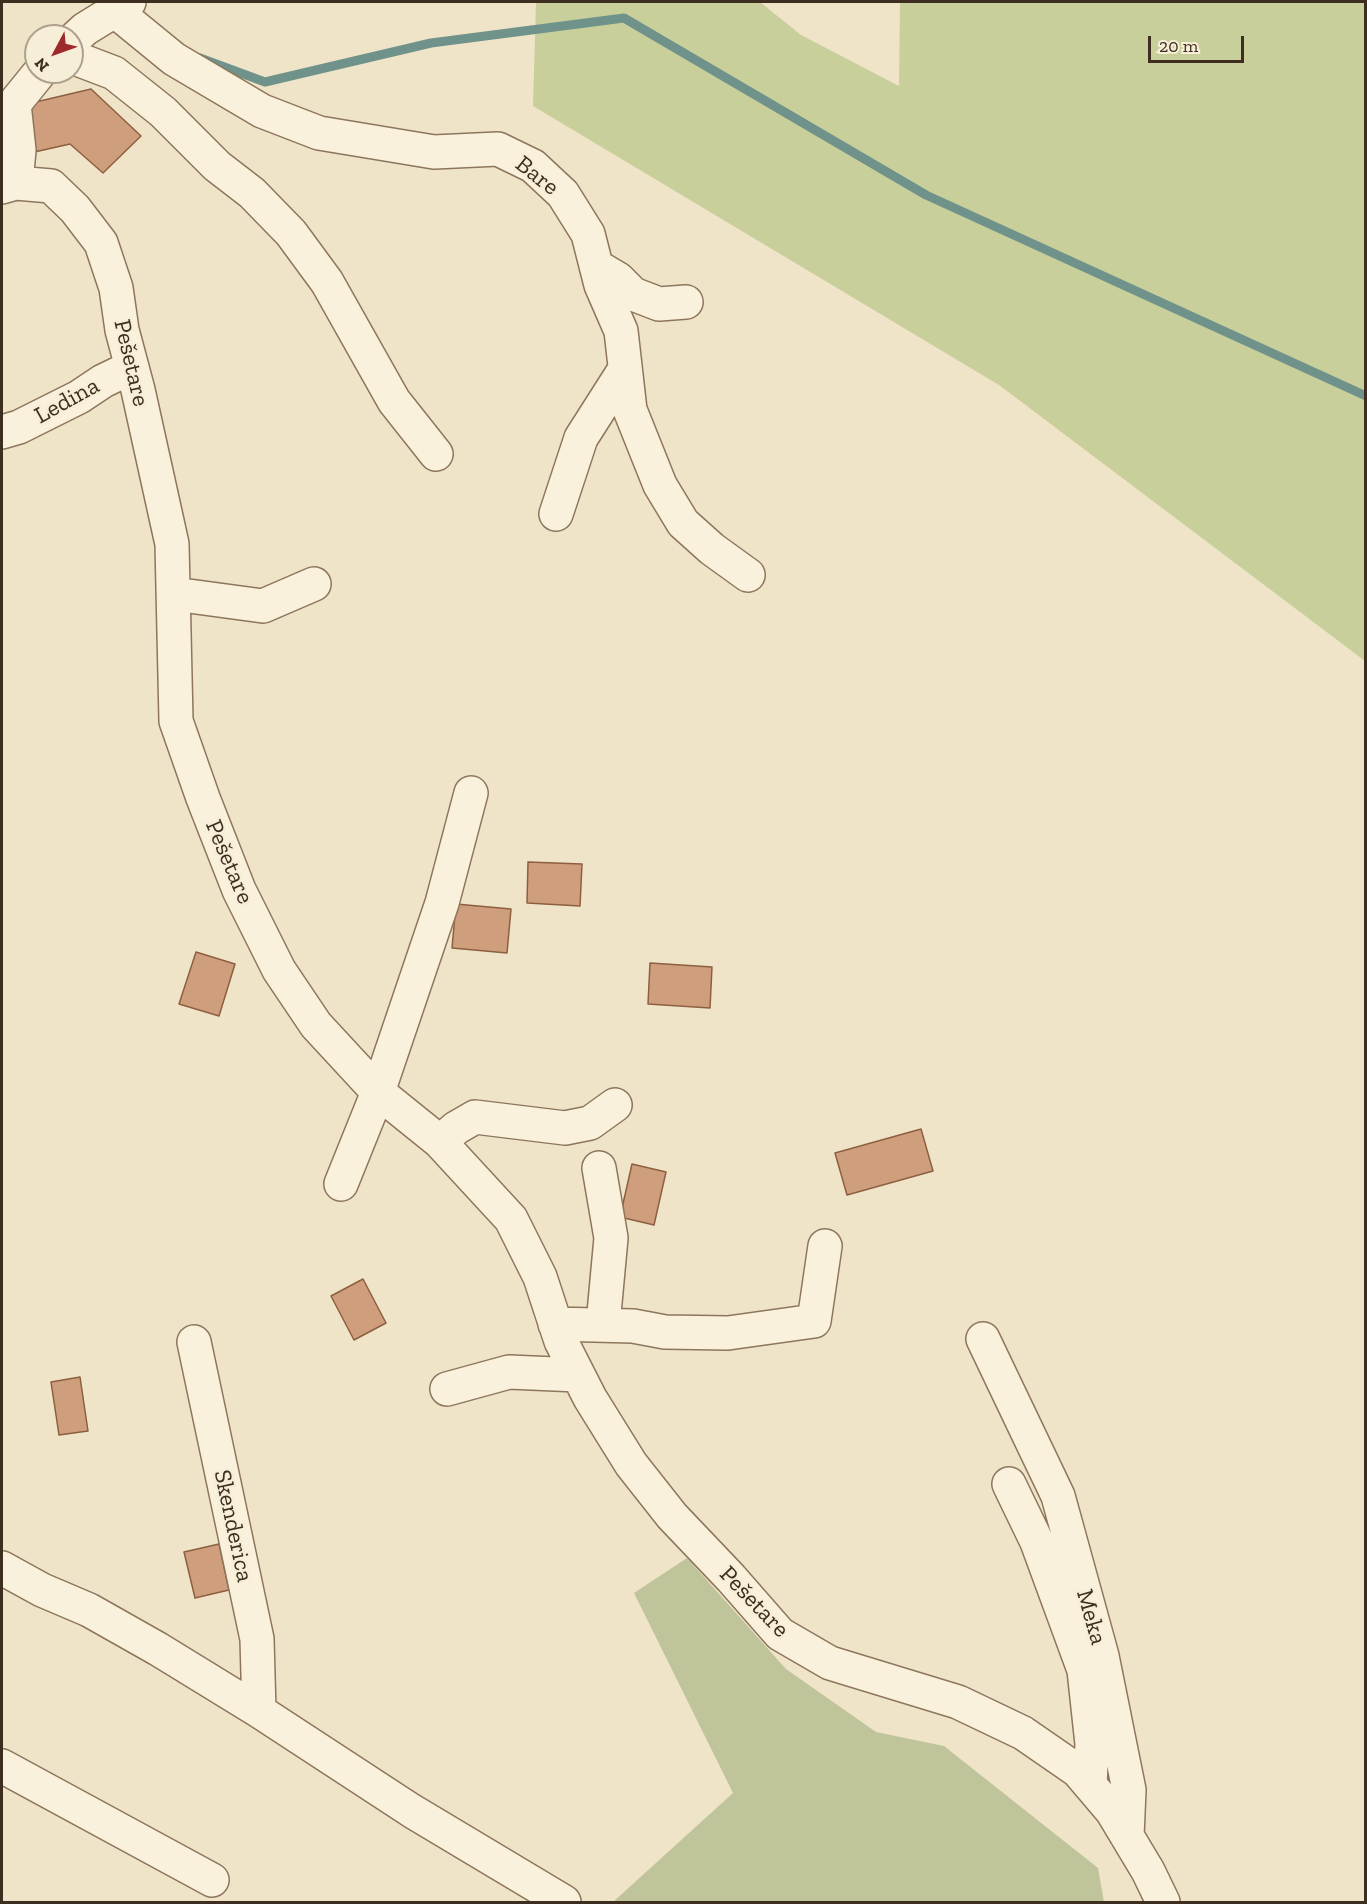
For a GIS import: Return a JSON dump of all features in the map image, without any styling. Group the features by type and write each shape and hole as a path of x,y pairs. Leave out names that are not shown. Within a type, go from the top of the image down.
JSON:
{"street":[{"path":"84,30 114,4"},
{"name":"Bare","path":"114,4 174,59 262,111 319,133 434,152 498,149 532,166 563,194 588,234 602,285 621,331 630,410 660,485 682,523 712,549 748,575"},
{"path":"84,62 114,73 163,112 217,166 252,193 291,233 327,282 394,401 436,454"},
{"path":"9,185 19,150 14,104 30,84"},
{"name":"Pešetare","path":"9,185 51,186 75,209 101,243 116,288 122,330 172,544 176,721 239,890 279,970 316,1025 378,1092 440,1142 511,1219 540,1277 561,1341 596,1407 638,1473 672,1516 780,1634 830,1664 958,1702 1023,1733 1078,1771 1112,1811 1127,1836"},
{"path":"596,266 618,279 633,294 659,304 686,302"},
{"name":"Ledina","path":"2,432 19,428 132,367"},
{"path":"556,514 581,438 626,369"},
{"path":"174,594 263,606 314,584"},
{"path":"341,1184 378,1092 442,903 471,793"},
{"path":"440,1142 456,1128 475,1117 565,1128 590,1123 615,1105"},
{"path":"599,1168 611,1238 603,1324"},
{"path":"555,1324 603,1324 633,1326 665,1332 728,1333 814,1321 825,1246"},
{"name":"Meka","path":"983,1339 1058,1496 1102,1656 1129,1790 1127,1836"},
{"name":"Skenderica","path":"194,1342 257,1639 259,1711"},
{"path":"447,1389 509,1372 578,1375"},
{"path":"1009,1484 1037,1542 1084,1670 1092,1744 1090,1785"},
{"path":"2,1568 42,1590 89,1610 158,1649 259,1711 411,1812 564,1902"},
{"path":"2,1767 212,1880"},
{"path":"1127,1836 1163,1902"}],"green space":[{"path":"536,2 760,2 801,35 899,86 900,2 1365,2 1365,661 999,385 533,106"},
{"path":"687,1558 786,1669 876,1732 944,1746 1098,1868 1104,1902 613,1902 733,1793 634,1593"}],"building":[{"path":"91,89 141,136 103,173 70,144 30,153 23,105"},
{"path":"528,862 582,864 580,906 527,903"},
{"path":"456,904 511,909 507,953 452,948"},
{"path":"196,952 235,964 219,1016 179,1004"},
{"path":"650,963 712,967 710,1008 648,1004"},
{"path":"921,1129 933,1171 847,1195 835,1153"},
{"path":"632,1164 666,1172 654,1225 620,1217"},
{"path":"363,1279 386,1323 354,1340 331,1296"},
{"path":"80,1377 88,1431 59,1435 51,1382"},
{"path":"219,1544 229,1590 195,1598 184,1552"}],"waterway":[{"path":"200,58 265,82 431,43 624,18 926,195 1366,396"}]}
